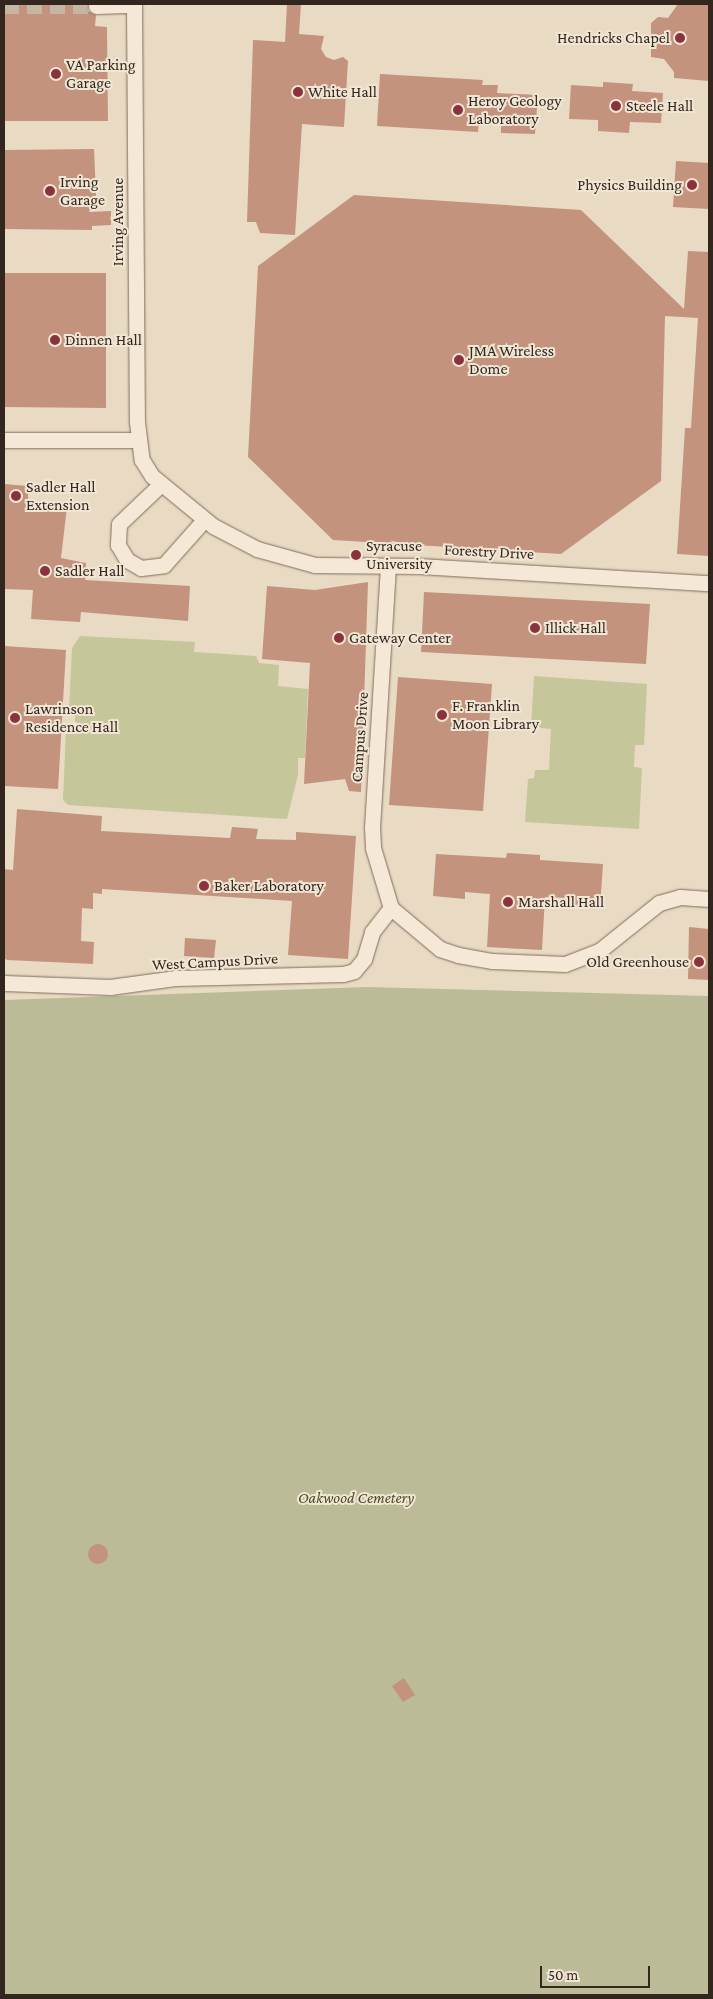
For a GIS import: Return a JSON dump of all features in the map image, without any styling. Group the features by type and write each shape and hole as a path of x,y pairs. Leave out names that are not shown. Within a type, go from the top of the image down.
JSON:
{"street":[{"path":"96,6 134,5"},
{"name":"Irving Avenue","path":"134,5 139,440"},
{"path":"4,440 139,440"},
{"name":"Forestry Drive","path":"139,440 145,466 161,484 204,520 283,558 315,565 388,566 709,583"},
{"path":"161,484 119,524 118,545 126,560 141,568 164,565 204,520"},
{"name":"Campus Drive","path":"388,566 372,827 374,848 391,908"},
{"path":"391,908 440,949 458,955 492,961 565,964 599,951 659,903 680,898 709,899"},
{"name":"West Campus Drive","path":"4,983 110,987 176,978 343,974 354,971 364,959 372,932 391,908"}],"green space":[{"path":"80,636 195,642 194,652 256,656 259,663 279,665 278,686 308,689 305,758 298,758 298,775 287,819 68,805 63,800 66,729 75,728 75,712 69,710 72,648"},
{"path":"534,676 647,684 644,745 635,745 634,767 642,768 639,829 525,822 528,779 534,778 535,770 549,770 551,729 531,727"},
{"name":"Oakwood Cemetery","path":"367,987 709,996 709,1995 4,1995 4,1000"}],"building":[{"name":"VA Parking Garage","path":"4,4 87,4 88,11 96,15 95,26 107,27 108,121 4,121"},
{"name":"White Hall","path":"287,4 301,4 299,34 324,36 321,49 326,57 334,60 343,57 348,61 344,127 302,124 295,235 260,233 256,222 247,222 253,40 285,42"},
{"name":"Hendricks Chapel","path":"678,4 709,4 709,81 674,78 674,72 664,59 651,57 651,23 658,17 668,18"},
{"name":"Heroy Geology Laboratory","path":"380,74 483,80 482,85 498,85 497,93 538,95 535,134 501,133 501,121 479,120 478,132 377,126"},
{"name":"Steele Hall","path":"603,82 633,84 632,91 663,93 661,123 630,122 629,133 598,131 598,120 569,119 571,85 603,87"},
{"name":"Irving Garage","path":"94,149 96,195 89,212 111,211 111,225 92,226 92,230 4,229 4,150"},
{"name":"Physics Building","path":"676,161 709,163 709,209 673,207"},
{"name":"JMA Wireless Dome","path":"354,195 581,210 684,309 688,251 709,252 709,556 677,554 685,428 691,428 698,318 665,316 661,481 561,554 333,540 248,457 258,266"},
{"name":"Dinnen Hall","path":"4,273 106,273 106,408 4,407"},
{"name":"Sadler Hall","path":"4,484 28,486 28,506 67,507 61,558 86,563 85,580 190,586 188,621 81,612 80,622 31,619 33,590 4,589"},
{"name":"Gateway Center","path":"368,582 361,792 349,791 345,779 304,784 310,663 262,659 267,586 315,590"},
{"name":"Illick Hall","path":"424,592 650,604 646,664 421,652"},
{"path":"4,646 66,650 58,789 4,786"},
{"name":"F. Franklin Moon Library","path":"398,677 492,684 483,811 389,805"},
{"name":"Baker Laboratory","path":"17,809 102,816 101,831 230,838 232,827 258,829 256,839 296,840 296,832 356,836 348,959 288,955 292,901 102,889 102,894 93,893 93,909 82,908 81,941 94,942 93,964 7,960 4,958 4,869 13,870"},
{"name":"Marshall Hall","path":"507,853 540,855 540,860 603,864 600,908 568,907 568,898 545,897 542,950 487,947 490,894 465,892 465,899 433,896 436,854 506,858"},
{"name":"Old Greenhouse","path":"689,927 709,929 709,980 688,979"},
{"path":"185,938 216,940 214,958 184,956"},
{"path":"98,1544 105,1547 108,1554 105,1561 98,1564 91,1561 88,1554 91,1547"},
{"path":"404,1678 415,1695 403,1702 392,1686"}],"tunnel":[{"path":"4,6 96,6"}],"place":[{"name":"Hendricks Chapel","path":"680,38"},
{"name":"VA Parking Garage","path":"56,74"},
{"name":"White Hall","path":"298,92"},
{"name":"Steele Hall","path":"616,106"},
{"name":"Heroy Geology Laboratory","path":"458,110"},
{"name":"Physics Building","path":"692,185"},
{"name":"Irving Garage","path":"50,191"},
{"name":"Dinnen Hall","path":"55,340"},
{"name":"JMA Wireless Dome","path":"459,360"},
{"name":"Sadler Hall Extension","path":"16,496"},
{"name":"Syracuse University","path":"356,555"},
{"name":"Sadler Hall","path":"45,571"},
{"name":"Illick Hall","path":"535,628"},
{"name":"Gateway Center","path":"339,638"},
{"name":"F. Franklin Moon Library","path":"442,715"},
{"name":"Lawrinson Residence Hall","path":"15,718"},
{"name":"Baker Laboratory","path":"204,886"},
{"name":"Marshall Hall","path":"508,902"},
{"name":"Old Greenhouse","path":"699,962"}]}
